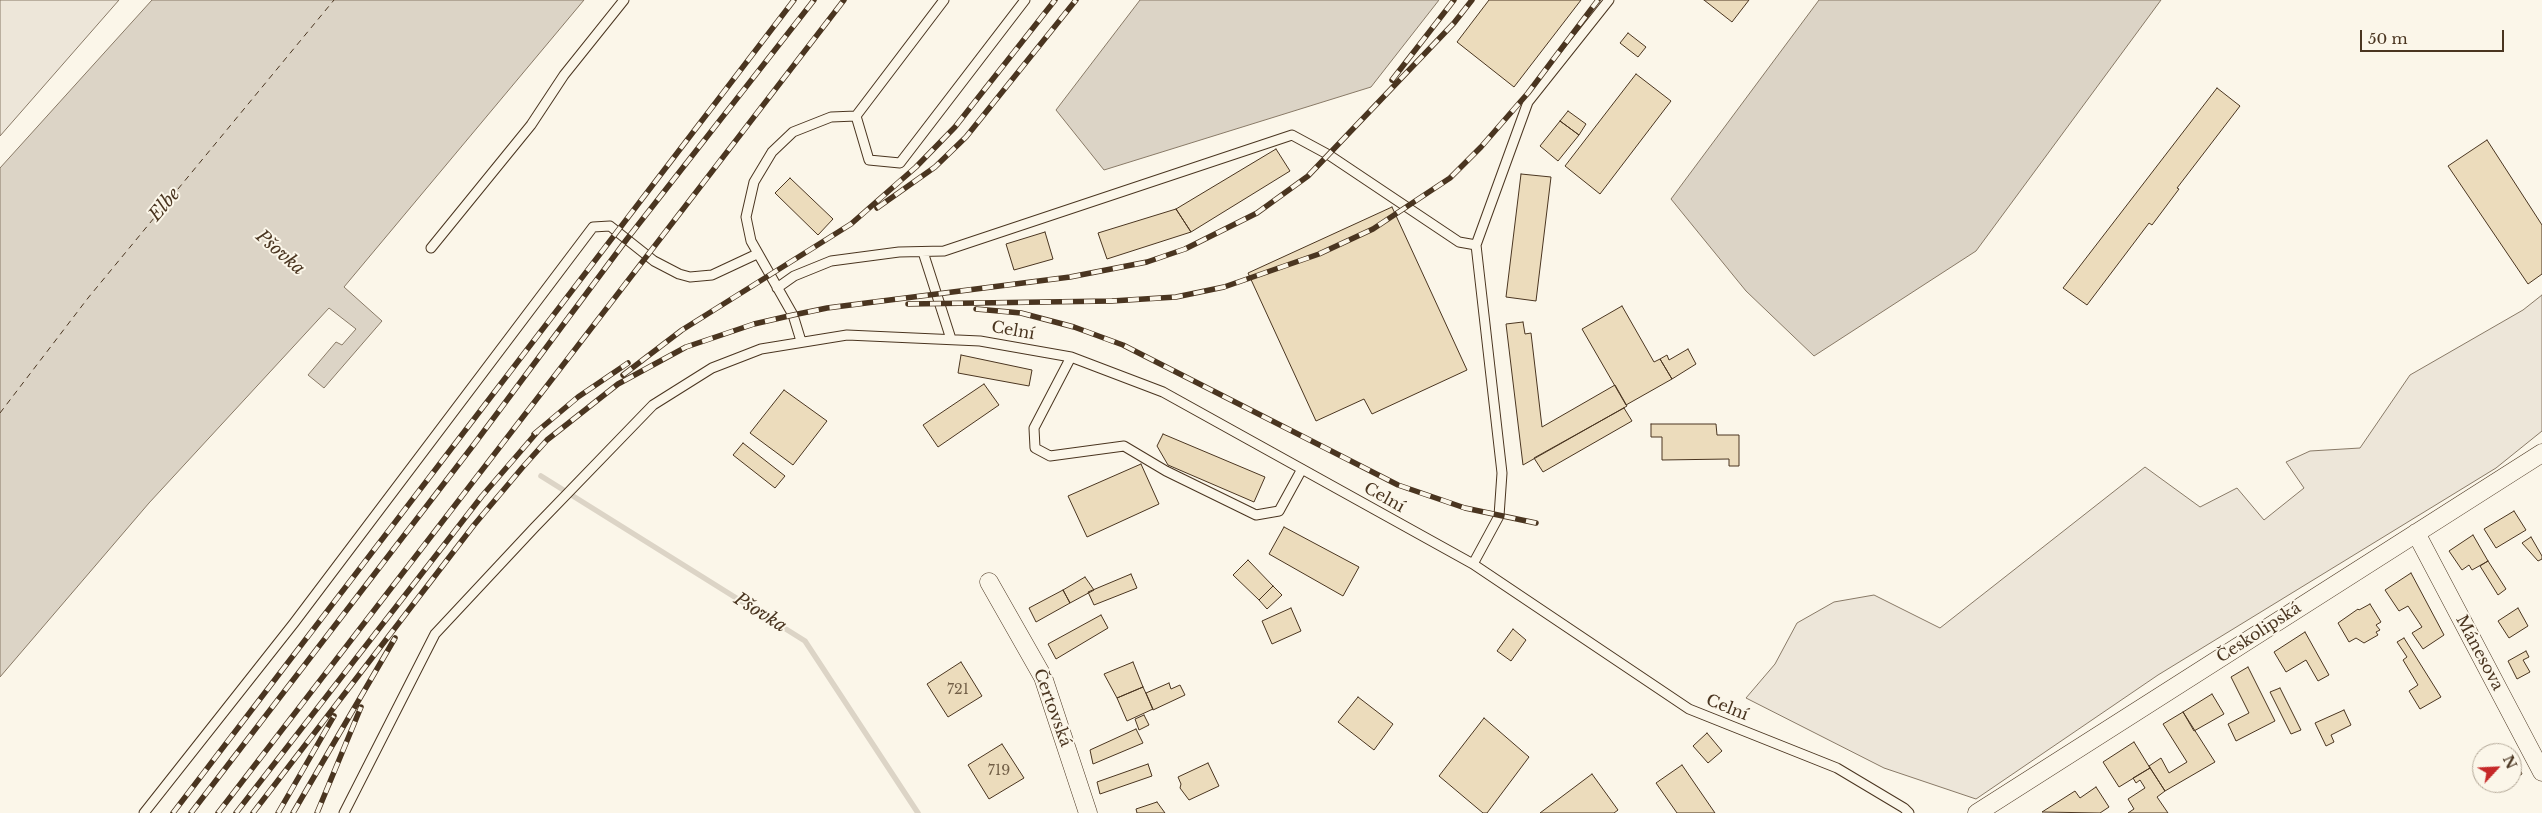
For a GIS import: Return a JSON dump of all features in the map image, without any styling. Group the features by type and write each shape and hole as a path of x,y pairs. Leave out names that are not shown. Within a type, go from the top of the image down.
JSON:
{"street":[{"name":"Českolipská","path":"1977,813 2542,453"},
{"name":"Mánesova","path":"2416,533 2542,772"},
{"name":"Čertovská","path":"989,582 1043,677 1088,813"}],"lane":[{"path":"431,248 531,125 564,75 624,0"},
{"path":"856,116 944,0"},
{"path":"856,116 869,160 900,163 1025,0"},
{"path":"1473,564 1499,516 1502,473 1476,245 1528,102 1609,0"},
{"path":"801,341 793,315 757,254 748,229 747,204 754,182 772,152 793,132 831,117 856,116"},
{"path":"777,288 794,276 831,261 899,252 944,251 1292,135 1329,155 1459,242 1476,245"},
{"path":"144,813 294,623 594,227 610,226 654,260 680,274 690,277 712,275 757,254"},
{"path":"923,252 950,340"},
{"name":"Celní","path":"344,813 435,634 535,526 653,405 683,384 712,368 761,349 847,334 980,341 1071,357 1164,392 1473,564 1689,709 1837,768 1904,808 1909,813"},
{"path":"1071,357 1034,428 1035,448 1050,456 1124,446 1166,471 1256,515 1279,511 1302,469"}],"shaded area":[{"path":"0,0 119,0 0,136"},
{"path":"2542,295 2542,431 2496,468 2158,675 1976,799 1884,768 1746,698 1775,664 1797,623 1834,602 1874,595 1940,628 2145,467 2200,507 2237,488 2264,520 2304,488 2286,462 2310,451 2360,448 2410,375 2523,310"}],"water":[{"name":"Elbe","path":"152,0 584,0 344,287 382,321 324,388 308,375 336,342 342,345 356,329 329,308 149,503 0,677 0,168"},
{"path":"1140,0 1439,0 1371,87 1104,170 1056,110"},
{"path":"1819,0 2161,0 1976,251 1814,356 1746,291 1671,199"}],"building":[{"path":"1489,0 1581,0 1514,87 1457,42"},
{"path":"1704,0 1749,0 1732,22"},
{"path":"1628,33 1646,47 1638,57 1620,43"},
{"path":"1636,74 1671,101 1600,194 1565,166"},
{"path":"2217,88 2240,106 2177,188 2179,189 2152,225 2149,223 2087,305 2063,288"},
{"path":"1568,111 1586,124 1579,135 1560,121"},
{"path":"1560,121 1579,135 1558,161 1540,146"},
{"path":"2487,140 2542,225 2542,274 2528,284 2448,166"},
{"path":"1276,149 1290,171 1191,232 1176,209"},
{"path":"1521,174 1551,177 1536,301 1506,297"},
{"path":"790,178 833,219 818,235 775,193"},
{"path":"1392,207 1467,370 1372,414 1364,399 1316,421 1248,273"},
{"path":"1176,209 1191,232 1107,259 1098,233"},
{"path":"1045,232 1053,259 1014,270 1006,244"},
{"path":"1622,306 1654,362 1660,359 1672,379 1626,405 1582,329"},
{"path":"1523,322 1525,334 1531,333 1542,427 1615,385 1627,406 1523,465 1506,324"},
{"path":"1688,349 1696,364 1672,379 1660,359 1667,355 1669,360"},
{"path":"961,355 1032,370 1029,386 958,373"},
{"path":"984,384 999,405 938,447 923,425"},
{"path":"784,390 827,421 793,465 750,433"},
{"path":"1624,408 1632,421 1543,472 1534,458"},
{"path":"1651,424 1716,424 1717,435 1739,435 1739,466 1729,466 1729,459 1662,460 1662,437 1651,437"},
{"path":"1163,434 1265,477 1254,502 1168,465 1157,446"},
{"path":"743,443 785,476 775,488 733,455"},
{"path":"1141,464 1159,504 1087,537 1068,496"},
{"path":"2514,511 2526,530 2496,548 2484,529"},
{"path":"1284,527 1359,567 1343,596 1269,554"},
{"path":"2473,535 2488,561 2472,570 2469,565 2462,570 2449,551"},
{"path":"2531,537 2542,556 2542,559 2538,561 2522,543"},
{"path":"1248,560 1273,586 1259,600 1233,575"},
{"path":"2488,561 2506,589 2498,595 2480,566"},
{"path":"2411,573 2444,635 2423,649 2412,633 2422,627 2408,606 2399,611 2385,590"},
{"path":"1131,574 1137,588 1094,605 1088,592"},
{"path":"1085,577 1094,590 1070,603 1063,590"},
{"path":"1273,586 1282,595 1267,609 1259,600"},
{"path":"1063,590 1070,603 1036,622 1029,608"},
{"path":"2370,604 2381,622 2376,625 2380,630 2376,632 2378,635 2364,643 2356,638 2349,642 2338,623 2358,609"},
{"path":"1291,608 1301,631 1272,644 1262,621"},
{"path":"2518,608 2528,626 2509,638 2498,621"},
{"path":"1101,615 1108,628 1056,659 1048,644"},
{"path":"1513,629 1526,640 1511,661 1497,651"},
{"path":"2305,632 2329,675 2318,681 2306,660 2286,672 2274,652"},
{"path":"2404,638 2441,697 2420,709 2409,691 2418,685 2403,660 2407,657 2397,642"},
{"path":"2526,651 2529,657 2523,660 2530,672 2517,679 2508,661"},
{"path":"961,662 982,696 948,717 927,684"},
{"path":"1133,662 1143,687 1117,698 1104,674"},
{"path":"2248,667 2275,721 2236,741 2228,724 2249,713 2231,677"},
{"path":"1169,683 1171,689 1180,685 1185,695 1153,710 1146,693"},
{"path":"1143,687 1153,709 1127,721 1117,698"},
{"path":"2280,688 2301,730 2291,734 2270,692"},
{"path":"2212,694 2224,714 2194,731 2183,712"},
{"path":"1358,697 1393,724 1374,750 1338,722"},
{"path":"2344,710 2351,725 2331,735 2334,742 2326,746 2315,723"},
{"path":"2183,712 2215,762 2165,791 2149,766 2161,758 2169,773 2187,762 2163,724"},
{"path":"1144,715 1149,725 1139,730 1135,719"},
{"path":"1484,718 1529,757 1487,813 1483,813 1439,776"},
{"path":"1136,729 1143,743 1093,764 1090,750"},
{"path":"1707,733 1722,751 1708,763 1693,746"},
{"path":"2134,742 2150,768 2119,787 2103,762"},
{"path":"1002,744 1024,778 989,799 968,765"},
{"path":"1208,763 1219,786 1189,800 1180,788 1181,784 1178,777"},
{"path":"1148,764 1152,776 1100,794 1097,782"},
{"path":"1682,765 1715,813 1677,813 1656,783"},
{"path":"2150,768 2165,791 2157,797 2168,813 2128,813 2134,809 2128,799 2145,788 2140,780 2136,783 2133,778"},
{"path":"1592,774 1618,810 1614,813 1540,813"},
{"path":"2096,787 2109,807 2100,813 2042,812 2075,791 2080,798"},
{"path":"1157,802 1165,813 1137,813 1136,809"}],"waterway":[{"name":"Pšovka","path":"541,476 805,641 918,813"}],"ferry route":[{"path":"0,413 88,298 334,0"}],"railway":[{"path":"173,813 794,0"},
{"path":"191,813 475,443 627,239 814,0"},
{"path":"218,813 844,0"},
{"path":"623,375 682,330 851,224 916,167 955,127 1055,0"},
{"path":"877,208 935,167 966,137 1076,0"},
{"path":"1392,80 1454,0"},
{"path":"253,813 474,525 522,468 547,440 618,384 686,347 754,324 827,308 1070,277 1147,262 1185,249 1257,213 1308,176 1454,23 1472,0"},
{"path":"908,304 1112,301 1176,297 1224,287 1319,254 1373,229 1450,178 1481,147 1528,93 1598,0"},
{"path":"976,309 1021,313 1074,327 1123,345 1398,485 1465,508 1536,523"},
{"path":"534,434 578,397 628,363"},
{"path":"236,813 482,496 539,430"},
{"path":"293,813 395,638"},
{"path":"317,813 361,707"},
{"path":"278,813 334,716"}]}
